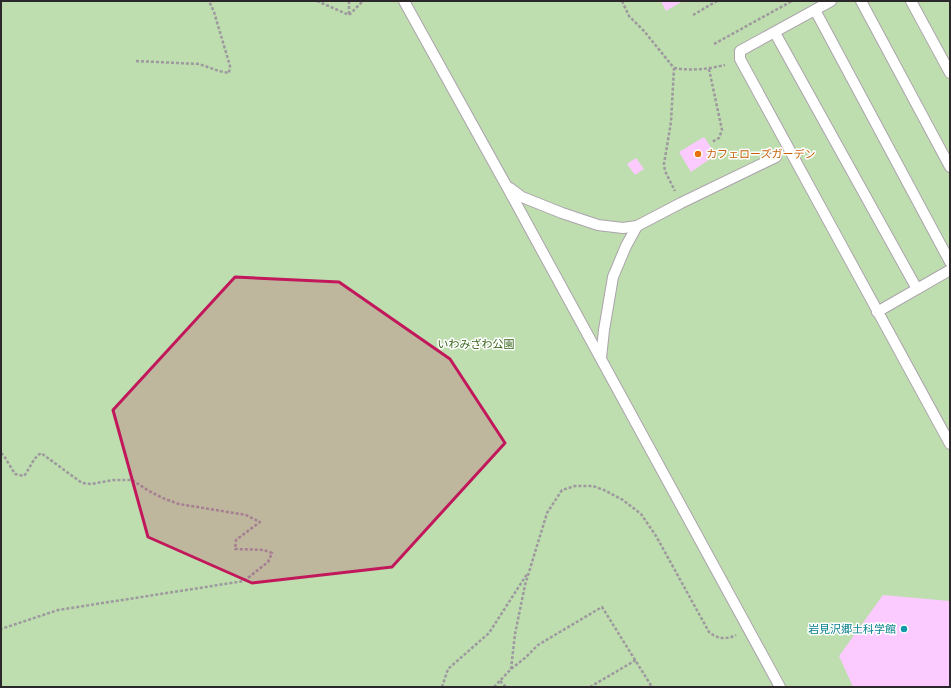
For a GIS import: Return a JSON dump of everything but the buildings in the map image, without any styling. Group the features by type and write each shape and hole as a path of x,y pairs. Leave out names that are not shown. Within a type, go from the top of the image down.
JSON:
{"lane":[{"path":"404,1 780,687"},
{"path":"831,1 740,52 740,59 950,444"},
{"path":"861,1 950,167"},
{"path":"911,1 950,73"},
{"path":"815,10 950,262"},
{"path":"775,33 916,289"},
{"path":"506,185 522,197 562,213 598,225 623,228 637,226 776,157"},
{"path":"601,358 613,277 626,246 637,226"},
{"path":"877,312 950,270"}],"path":[{"path":"136,61 199,64 229,73 230,66 214,12 209,1"},
{"path":"317,1 349,15"},
{"path":"349,1 349,15"},
{"path":"349,15 363,1"},
{"path":"622,1 629,16 648,36 674,68 682,70 709,69 725,65"},
{"path":"693,15 717,1"},
{"path":"714,44 792,1"},
{"path":"674,68 671,122 664,164 665,171 681,203"},
{"path":"709,69 722,130 722,134 719,138 712,142"},
{"path":"1,453 16,474 24,476 30,469 35,457 41,452 82,483 90,484 113,480 132,480 149,491 179,504 246,515 260,522 236,540 235,549 264,550 272,553 268,562 244,581 58,610 1,629"},
{"path":"511,669 515,634 528,572 547,513 562,490 575,486 593,486 604,490 623,500 641,514 656,536 709,632 716,638 733,636 747,628"},
{"path":"442,687 448,669 489,633 528,572"},
{"path":"494,687 511,669 538,645 602,607 652,687"},
{"path":"590,687 636,660"},
{"path":"500,681 506,687"}],"highlighted area":[{"path":"235,277 339,282 450,359 505,443 392,567 252,583 148,537 113,410"}],"green space":[{"name":"いわみざわ公園","path":"1,1 950,1 950,687 1,687"}],"place":[{"name":"カフェローズガーデン","path":"698,154"},
{"name":"岩見沢郷土科学館","path":"904,629"}]}
